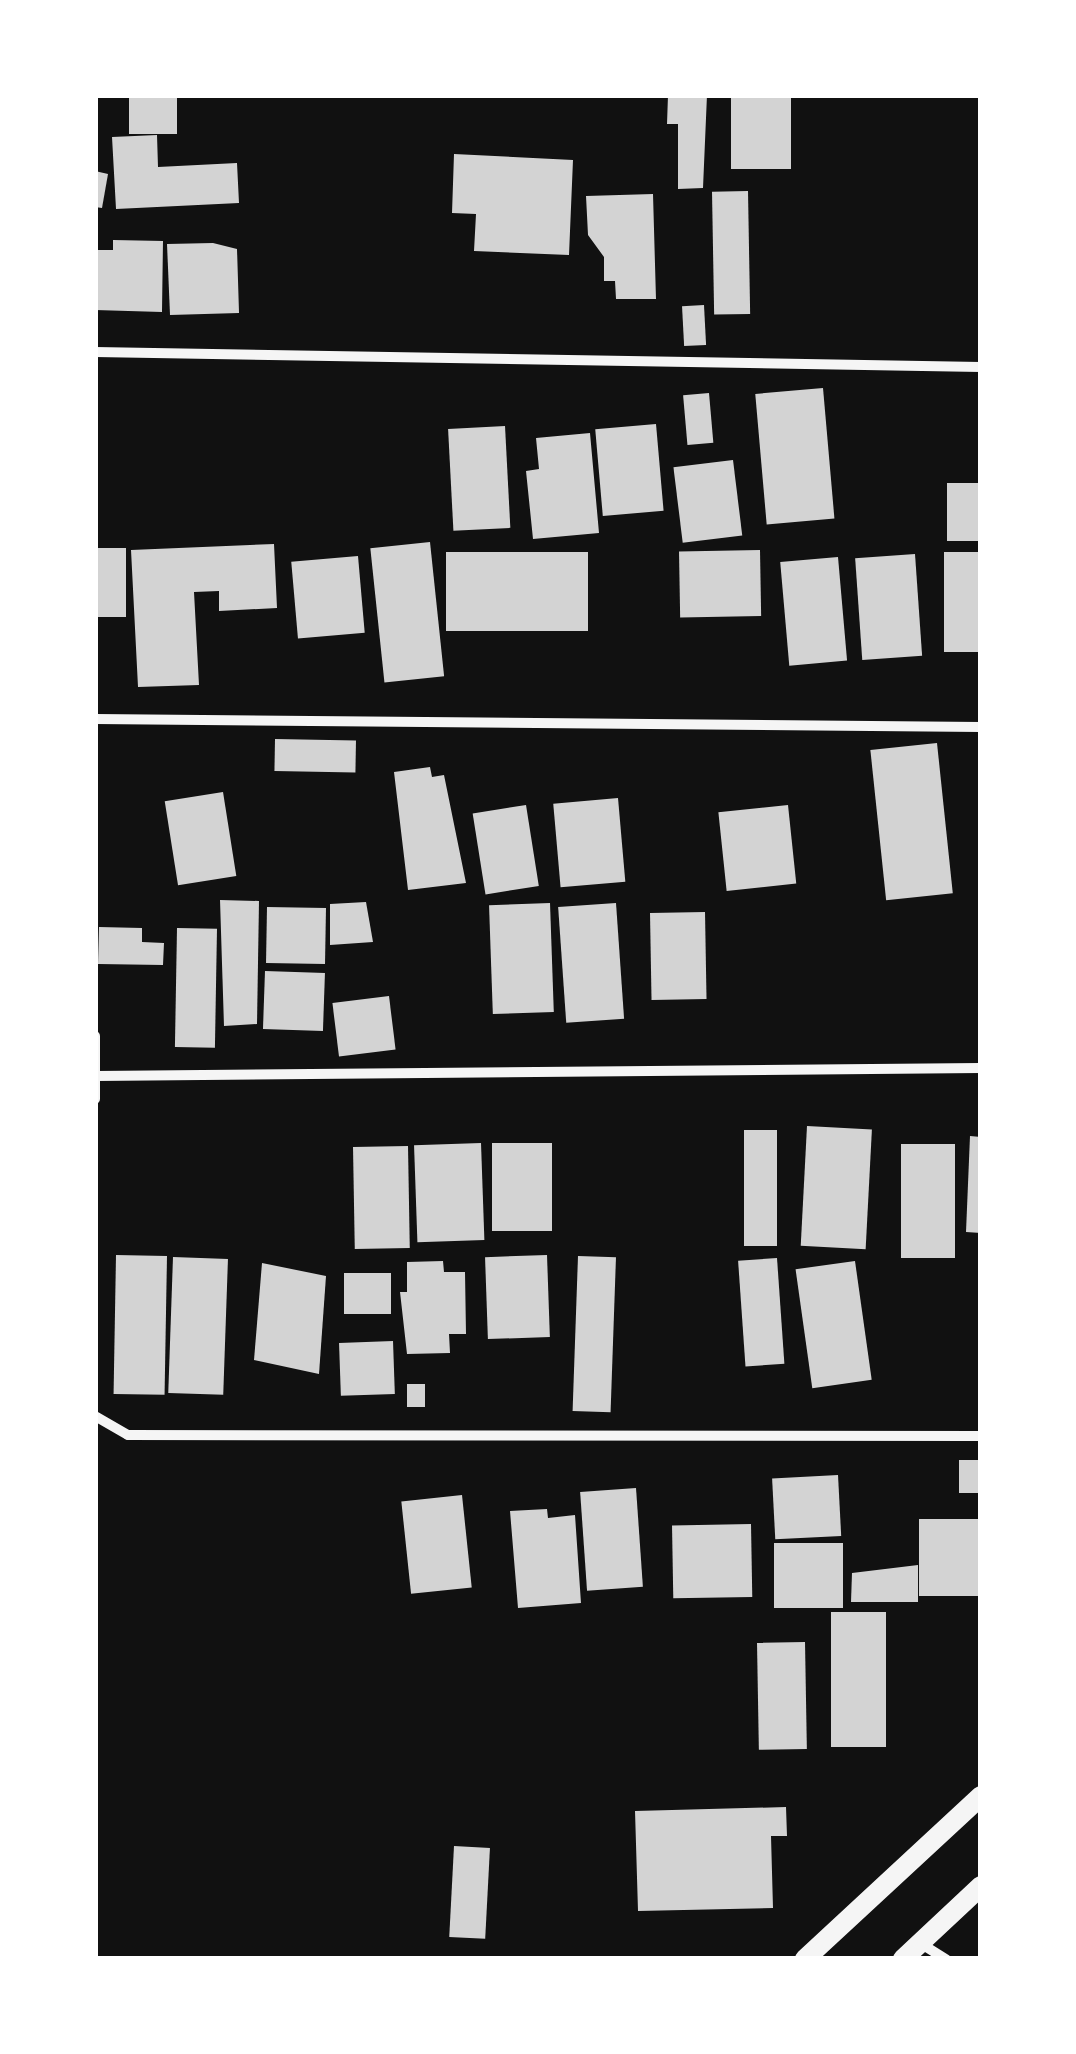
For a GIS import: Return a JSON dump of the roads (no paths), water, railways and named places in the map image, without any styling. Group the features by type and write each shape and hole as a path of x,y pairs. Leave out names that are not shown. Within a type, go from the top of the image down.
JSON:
{"main road":[{"path":"804,1959 981,1796"},
{"path":"903,1959 981,1886"}],"street":[{"path":"95,352 981,367"},
{"path":"95,719 981,727"},
{"path":"95,1036 95,1098"},
{"path":"96,1076 981,1068"},
{"path":"95,1416 128,1435 172,1436 981,1436"},
{"path":"920,1943 946,1959"}]}
